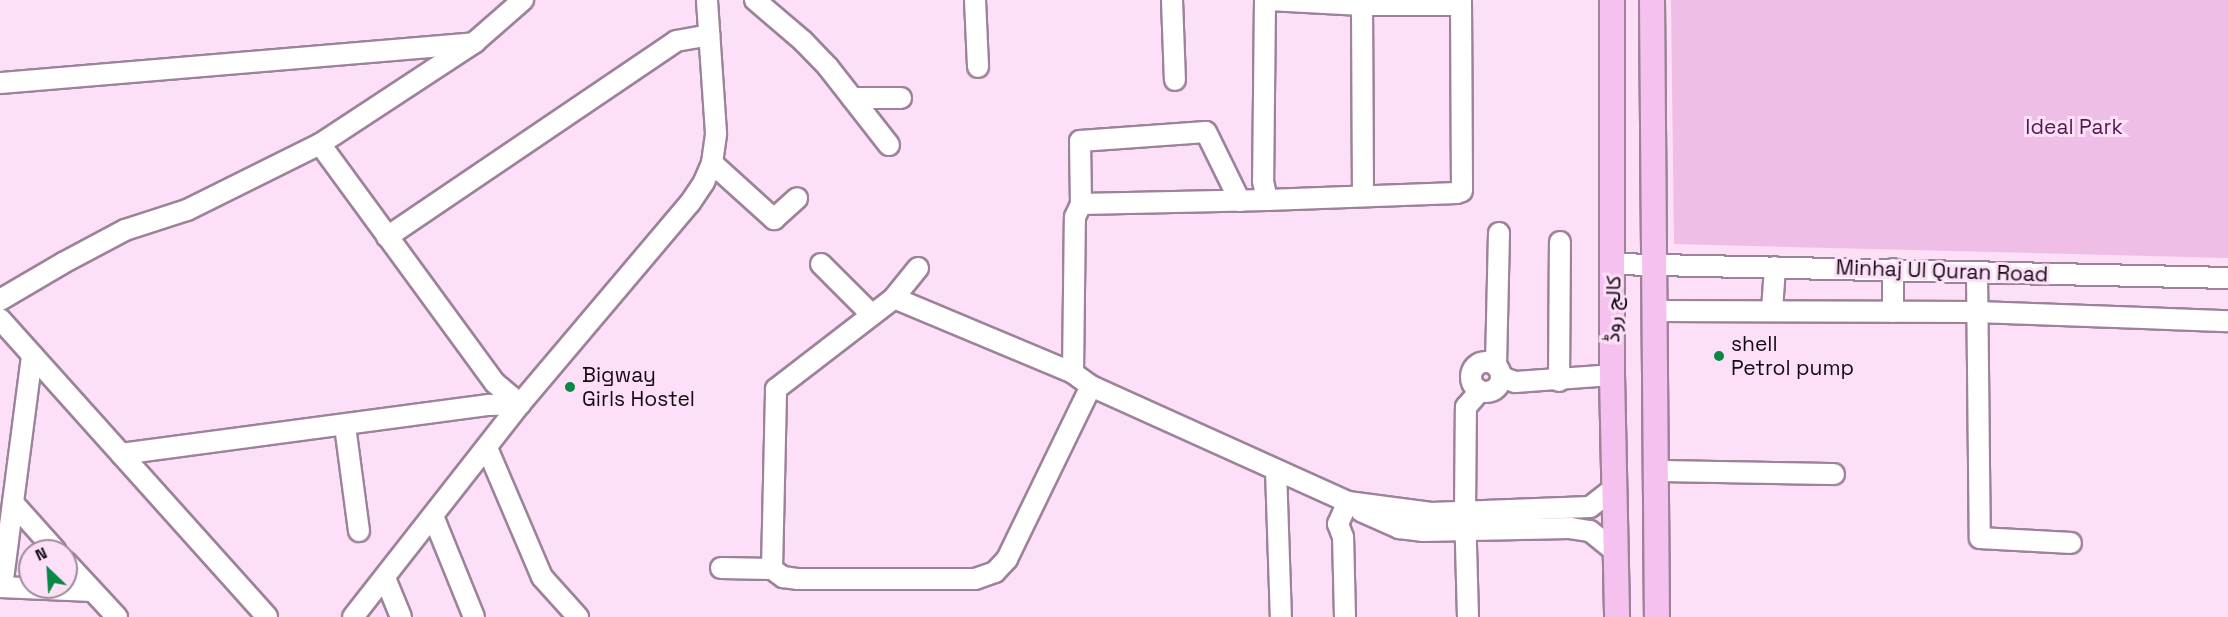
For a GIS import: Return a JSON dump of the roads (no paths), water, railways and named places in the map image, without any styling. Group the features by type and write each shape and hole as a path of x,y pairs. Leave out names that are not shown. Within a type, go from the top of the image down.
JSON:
{"main road":[{"name":"کالج روڈ","path":"1612,0 1612,375 1617,617"},
{"name":"کالج روڈ","path":"1652,0 1657,617"}],"street":[{"path":"0,300 125,230 187,210 320,144 475,42 523,0"},
{"path":"353,617 520,404 690,203 712,163 716,133 707,0"},
{"path":"755,0 803,41 889,145"},
{"path":"975,0 978,67"},
{"path":"1172,0 1175,80"},
{"path":"1081,204 1240,201 1457,193 1462,191 1461,2 1362,5 1267,0 1263,181 1267,200"},
{"path":"1362,5 1363,195"},
{"path":"387,237 676,40 709,35"},
{"path":"0,83 475,42"},
{"path":"852,98 901,98"},
{"path":"1073,373 1075,217 1081,204 1080,141 1206,132 1240,201"},
{"path":"320,144 495,382 520,404"},
{"path":"712,163 774,219 797,198"},
{"path":"1499,233 1499,371 1499,387 1490,393 1479,392 1472,384 1470,374 1476,365 1486,361 1499,371 1515,382 1559,381 1612,375"},
{"path":"1559,381 1560,242"},
{"path":"821,264 872,315"},
{"name":"Minhaj Ul Quran Road","path":"1613,264 2228,278"},
{"path":"1772,310 1775,267"},
{"path":"772,569 776,389 894,298 918,268"},
{"path":"1893,269 1893,312"},
{"path":"1977,273 1980,538 2071,543"},
{"path":"894,298 1073,373 1091,386 1350,502 1465,521 1590,531 1616,552"},
{"name":"Minhaj Ul Quran Road","path":"1656,311 1977,312 2228,321"},
{"path":"0,319 267,617"},
{"path":"32,355 1,587 92,591"},
{"path":"721,568 772,569 783,577 797,579 975,579 995,572 1007,559 1091,386"},
{"path":"1468,617 1465,521 1466,407 1479,392"},
{"path":"121,454 345,426 489,405 520,404"},
{"path":"345,426 359,531"},
{"path":"487,448 560,617"},
{"path":"1275,470 1281,617"},
{"path":"1657,471 1834,474"},
{"path":"1465,521 1590,507 1614,488"},
{"path":"1345,617 1343,537 1338,524 1350,502"},
{"path":"13,503 45,539"},
{"path":"433,516 474,617"},
{"path":"78,575 117,617"},
{"path":"542,577 578,617"},
{"path":"385,578 401,617"}],"place":[{"name":"shell Petrol pump","path":"1719,356"},
{"name":"Bigway Girls Hostel","path":"570,387"}],"park label":[{"name":"Ideal Park","path":"2074,127"}]}
